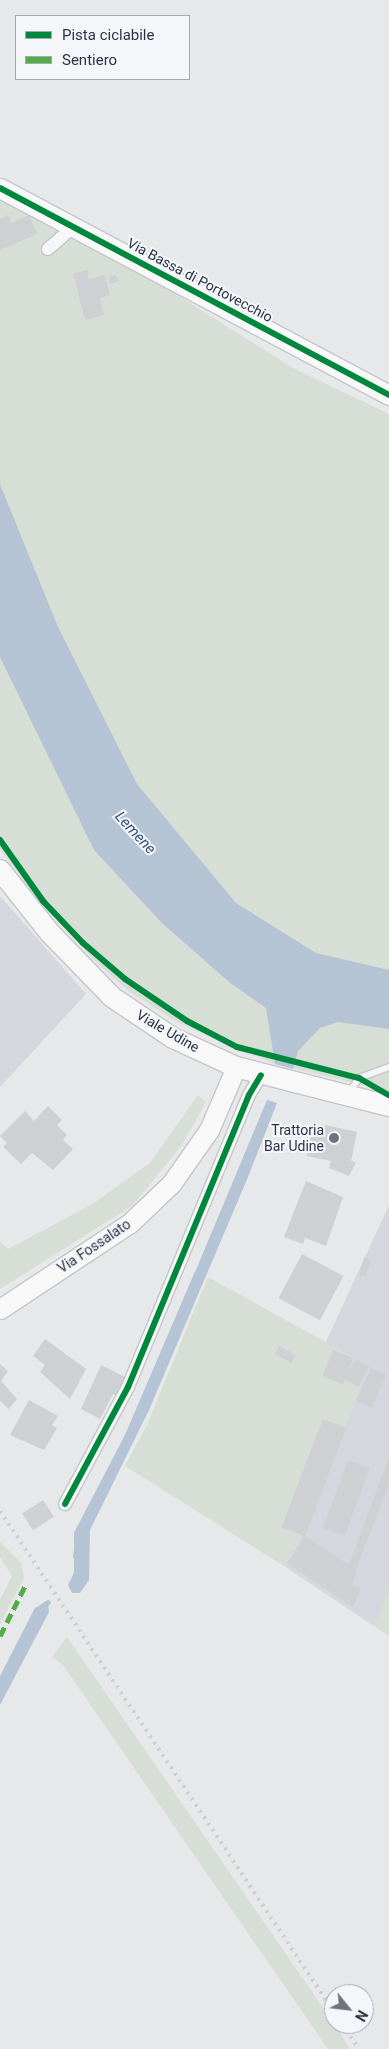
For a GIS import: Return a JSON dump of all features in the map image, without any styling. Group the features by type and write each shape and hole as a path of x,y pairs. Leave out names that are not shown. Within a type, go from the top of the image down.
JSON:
{"main road":[{"name":"Viale Udine","path":"0,870 50,933 112,997 173,1038 236,1068 349,1093 386,1104"}],"street":[{"name":"Via Bassa di Portovecchio","path":"0,188 389,395"},
{"path":"48,249 74,226"},
{"name":"Via Fossalato","path":"0,1309 130,1223 171,1184 209,1130 236,1068"},
{"path":"65,1504 128,1386 242,1113 261,1075"}],"lane":[{"path":"349,1093 359,1078 389,1067"}],"shaded area":[{"path":"0,197 113,255 293,368 389,414 389,1091 275,1064 175,1021 130,992 96,962 40,903 0,849"},
{"path":"0,896 86,994 0,1087"},
{"path":"198,1095 206,1102 182,1145 132,1206 0,1289 0,1242 8,1249 91,1205 150,1163"},
{"path":"389,1205 389,1592 374,1626 284,1566 301,1539 368,1366 325,1344"},
{"path":"208,1277 369,1366 301,1539 284,1566 125,1466 147,1425"},
{"path":"0,1542 21,1563 24,1578 0,1624 0,1600 12,1576 0,1557"},
{"path":"387,1591 389,1592 389,1636 374,1626"},
{"path":"67,1637 324,2009 324,2034 341,2034 350,2049 328,2049 63,1665 52,1657"}],"water":[{"name":"Lemene","path":"0,484 58,627 137,784 236,903 316,953 389,970 389,1029 338,1022 320,1028 298,1051 293,1069 275,1064 266,1008 229,982 162,923 94,850 0,657"},
{"path":"267,1100 277,1103 248,1177 149,1410 90,1530 89,1580 80,1593 72,1593 68,1585 77,1567 73,1557 76,1533 127,1435"},
{"path":"48,1602 49,1612 0,1705 0,1680 36,1610"}],"building":[{"path":"8,215 11,223 29,215 37,234 0,250 0,219"},
{"path":"87,270 89,279 105,275 110,295 100,298 104,315 85,320 73,274"},
{"path":"116,275 119,281 110,284 108,277"},
{"path":"48,1106 62,1120 57,1125 67,1135 63,1140 73,1149 53,1170 32,1153 21,1164 3,1147 7,1143 0,1136 25,1111 34,1121"},
{"path":"325,1125 357,1132 351,1161 356,1162 349,1176 329,1168 331,1161 307,1156 312,1131 323,1134"},
{"path":"306,1181 343,1197 326,1246 305,1238 303,1244 284,1237"},
{"path":"302,1254 343,1276 320,1320 279,1298"},
{"path":"364,1258 371,1260 366,1276 359,1274"},
{"path":"45,1339 86,1369 70,1399 40,1372 45,1365 33,1356"},
{"path":"279,1346 296,1355 292,1363 275,1354"},
{"path":"333,1350 353,1358 343,1384 323,1376"},
{"path":"355,1359 369,1366 359,1387 345,1379"},
{"path":"0,1364 8,1371 1,1381 17,1399 9,1409 0,1401"},
{"path":"101,1365 129,1379 119,1397 113,1394 100,1419 81,1409"},
{"path":"371,1368 387,1375 372,1408 356,1401"},
{"path":"29,1400 58,1416 52,1425 57,1428 44,1450 10,1435"},
{"path":"323,1419 346,1428 305,1536 281,1527"},
{"path":"389,1457 389,1484 356,1570 353,1586 361,1588 353,1607 287,1563 305,1536 349,1565"},
{"path":"348,1460 370,1468 345,1536 323,1528"},
{"path":"43,1500 54,1517 33,1530 22,1514"}],"waterway":[{"path":"76,1572 76,1533 127,1435 197,1272"},
{"path":"0,1680 36,1610 48,1602"}],"railway":[{"path":"0,1511 324,1997"},
{"path":"349,2034 359,2049"}],"marked path":[{"path":"0,1636 25,1586"}],"cycle path":[{"path":"0,188 389,395"},
{"path":"0,840 43,901 83,943 125,979 187,1021 237,1047 359,1078 389,1095"},
{"path":"65,1504 128,1387 249,1095 261,1075"}],"place":[{"name":"Trattoria Bar Udine","path":"334,1138"}]}
